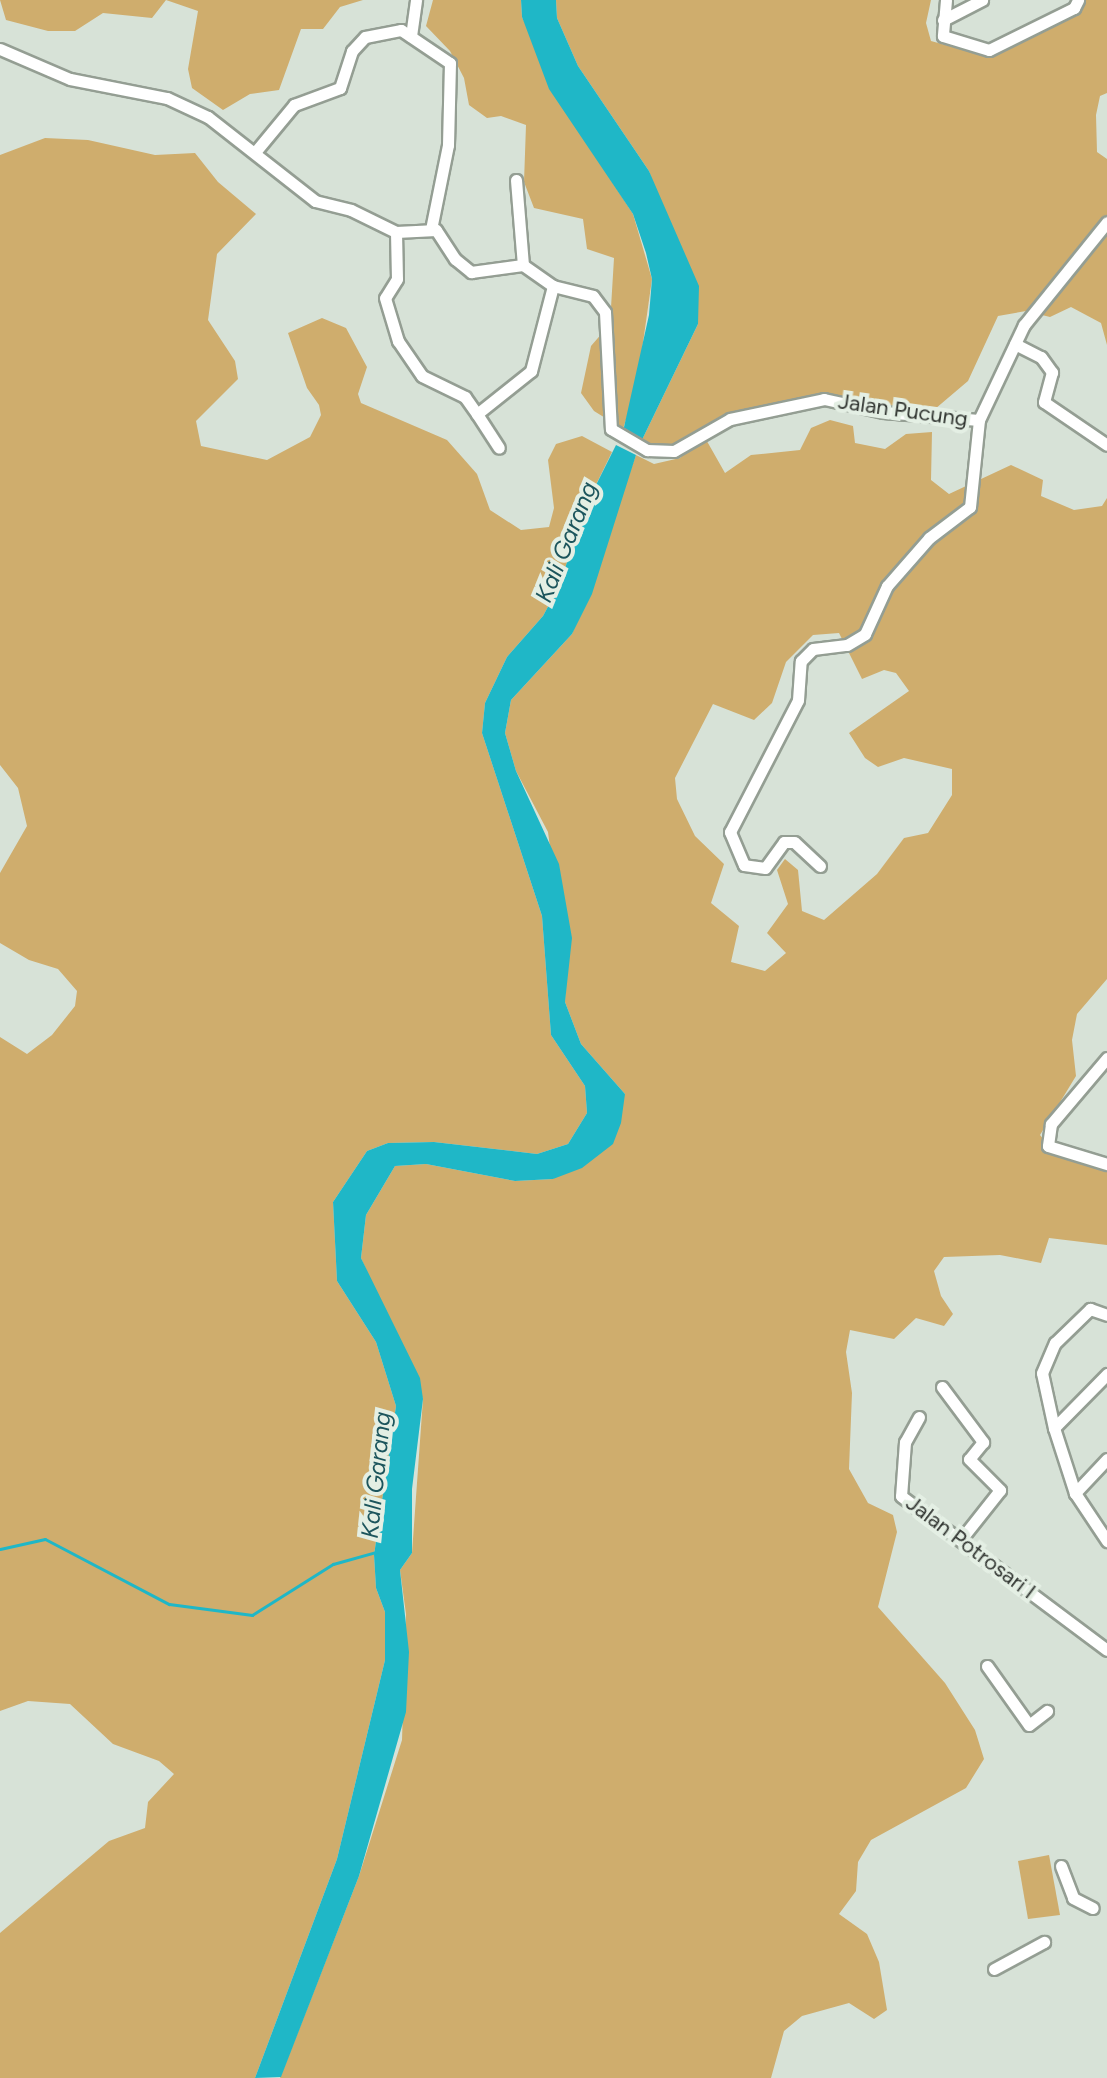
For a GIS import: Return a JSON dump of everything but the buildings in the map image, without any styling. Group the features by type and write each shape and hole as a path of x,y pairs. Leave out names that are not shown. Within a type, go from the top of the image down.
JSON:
{"street":[{"path":"411,36 416,0"},
{"path":"946,0 943,36 989,50 1074,8 1078,0"},
{"path":"943,20 982,0"},
{"path":"256,151 294,105 340,88 352,51 365,37 396,29 411,36 451,67 448,145 431,229"},
{"path":"0,49 70,79 167,98 208,117 256,151 315,201 357,212 396,232 431,229"},
{"path":"516,180 523,265"},
{"name":"Jalan Pucung","path":"820,866 794,842 784,842 765,868 744,865 730,827 798,700 804,656 813,649 847,645 865,634 887,586 929,538 970,507 979,420 1026,321 1107,222"},
{"path":"431,229 471,272 523,265 553,286 531,371 477,414"},
{"path":"396,232 397,279 385,298 398,341 422,376 465,397 499,448"},
{"name":"Jalan Pucung","path":"553,286 593,296 604,309 608,413 618,437 647,450 674,451 730,419 824,399 883,412 979,420"},
{"path":"1015,344 1041,357 1052,372 1044,402 1107,445"},
{"path":"1107,1058 1051,1124 1048,1146 1107,1164"},
{"path":"1107,1315 1090,1309 1055,1343 1042,1371 1054,1428 1075,1493 1107,1541"},
{"path":"1054,1428 1107,1374"},
{"path":"942,1387 983,1442 969,1459 1000,1490 962,1538"},
{"name":"Jalan Potrosari I","path":"919,1417 905,1442 898,1492 1107,1650"},
{"path":"1075,1493 1107,1459"},
{"path":"987,1666 1029,1725 1047,1711"},
{"path":"1061,1866 1073,1898 1093,1908"},
{"path":"994,1969 1044,1942"}],"shaded area":[{"path":"0,0 166,0 152,18 103,13 75,31 48,31 6,20"},
{"path":"166,0 363,0 340,7 323,29 301,29 279,90 250,94 223,110 192,88 188,69 198,11"},
{"path":"433,0 521,0 522,17 573,122 633,214 652,279 637,385 623,429 594,411 581,393 591,346 610,324 614,258 587,249 583,219 534,208 524,182 526,125 501,116 487,118 469,105 464,78 450,51 426,26"},
{"path":"556,0 931,0 926,23 931,41 985,56 1079,13 1083,0 1107,0 1107,93 1100,96 1096,115 1097,152 1107,159 1107,345 1101,323 1071,307 1050,317 1026,311 998,316 968,381 935,409 884,409 826,396 733,414 675,452 640,444 698,324 649,171 578,66 557,18"},
{"path":"45,138 88,140 155,155 195,153 218,182 256,214 217,254 208,320 235,361 238,379 196,421 201,446 267,460 310,437 321,415 319,405 307,388 288,333 322,318 346,328 367,367 358,394 361,403 447,440 477,474 490,510 521,530 549,527 554,508 548,460 556,444 582,436 612,452 587,503 559,586 543,616 507,657 485,703 482,733 542,916 551,1035 585,1086 587,1113 568,1144 537,1154 434,1142 388,1143 367,1151 333,1202 337,1281 376,1342 396,1406 374,1555 376,1588 385,1612 385,1660 337,1859 255,2078 0,2078 0,1933 109,1841 145,1828 148,1802 174,1774 159,1761 113,1744 70,1704 28,1701 0,1711 0,1037 27,1054 52,1035 75,1006 77,991 58,969 29,960 0,943 0,873 27,826 18,788 0,765 0,155"},
{"path":"830,420 853,426 855,443 885,449 906,434 932,432 931,480 949,494 1011,465 1043,480 1041,496 1074,510 1102,506 1107,498 1107,979 1077,1014 1072,1040 1076,1076 1040,1135 1049,1146 1107,1168 1107,1245 1049,1238 1041,1263 1000,1255 944,1257 934,1271 941,1296 953,1314 944,1326 916,1318 894,1339 850,1330 846,1352 852,1393 849,1469 868,1503 893,1515 897,1532 878,1607 945,1683 975,1730 984,1759 966,1788 871,1840 858,1862 856,1891 839,1914 867,1934 879,1962 887,2010 874,2019 849,2003 802,2016 784,2031 771,2078 280,2078 359,1876 402,1740 406,1614 400,1570 412,1553 423,1399 361,1258 366,1215 395,1166 426,1164 515,1181 553,1179 625,1094 581,1044 565,1002 566,971 548,832 516,771 505,733 511,700 572,634 636,455 654,464 680,458 704,436 725,473 751,455 800,450 811,428","holes":["839,633 862,679 884,670 896,673 909,691 849,733 865,758 878,767 904,758 952,769 952,795 928,833 904,838 877,874 824,920 802,911 798,870 785,859 777,870 788,904 767,933 786,953 765,971 731,962 739,926 711,903 724,864 695,836 677,799 675,778 713,704 754,720 772,703 786,662 813,635"]},
{"path":"1049,1855 1060,1915 1028,1919 1018,1861"}],"water":[{"path":"521,0 556,0 557,18 578,66 649,171 699,286 698,324 640,444 622,436 649,315 652,279 646,253 633,214 549,89 522,17"},
{"path":"616,445 636,455 592,594 572,634 511,700 505,733 516,771 559,864 572,938 565,1002 581,1044 625,1094 621,1123 613,1144 582,1168 553,1179 515,1181 426,1164 395,1166 366,1215 361,1258 420,1378 423,1399 412,1489 412,1553 400,1570 409,1652 406,1712 359,1876 281,2077 255,2078 337,1859 385,1660 385,1612 376,1588 374,1555 396,1406 376,1342 337,1281 333,1202 367,1151 388,1143 434,1142 537,1154 568,1144 587,1113 585,1086 551,1035 542,916 482,733 485,703 507,657 543,616 559,586 587,503"}],"waterway":[{"path":"0,1549 45,1539 169,1604 252,1615 333,1564 376,1552"}],"water label":[{"name":"Kali Garang","path":"566,542"},
{"name":"Kali Garang","path":"376,1475"}]}
